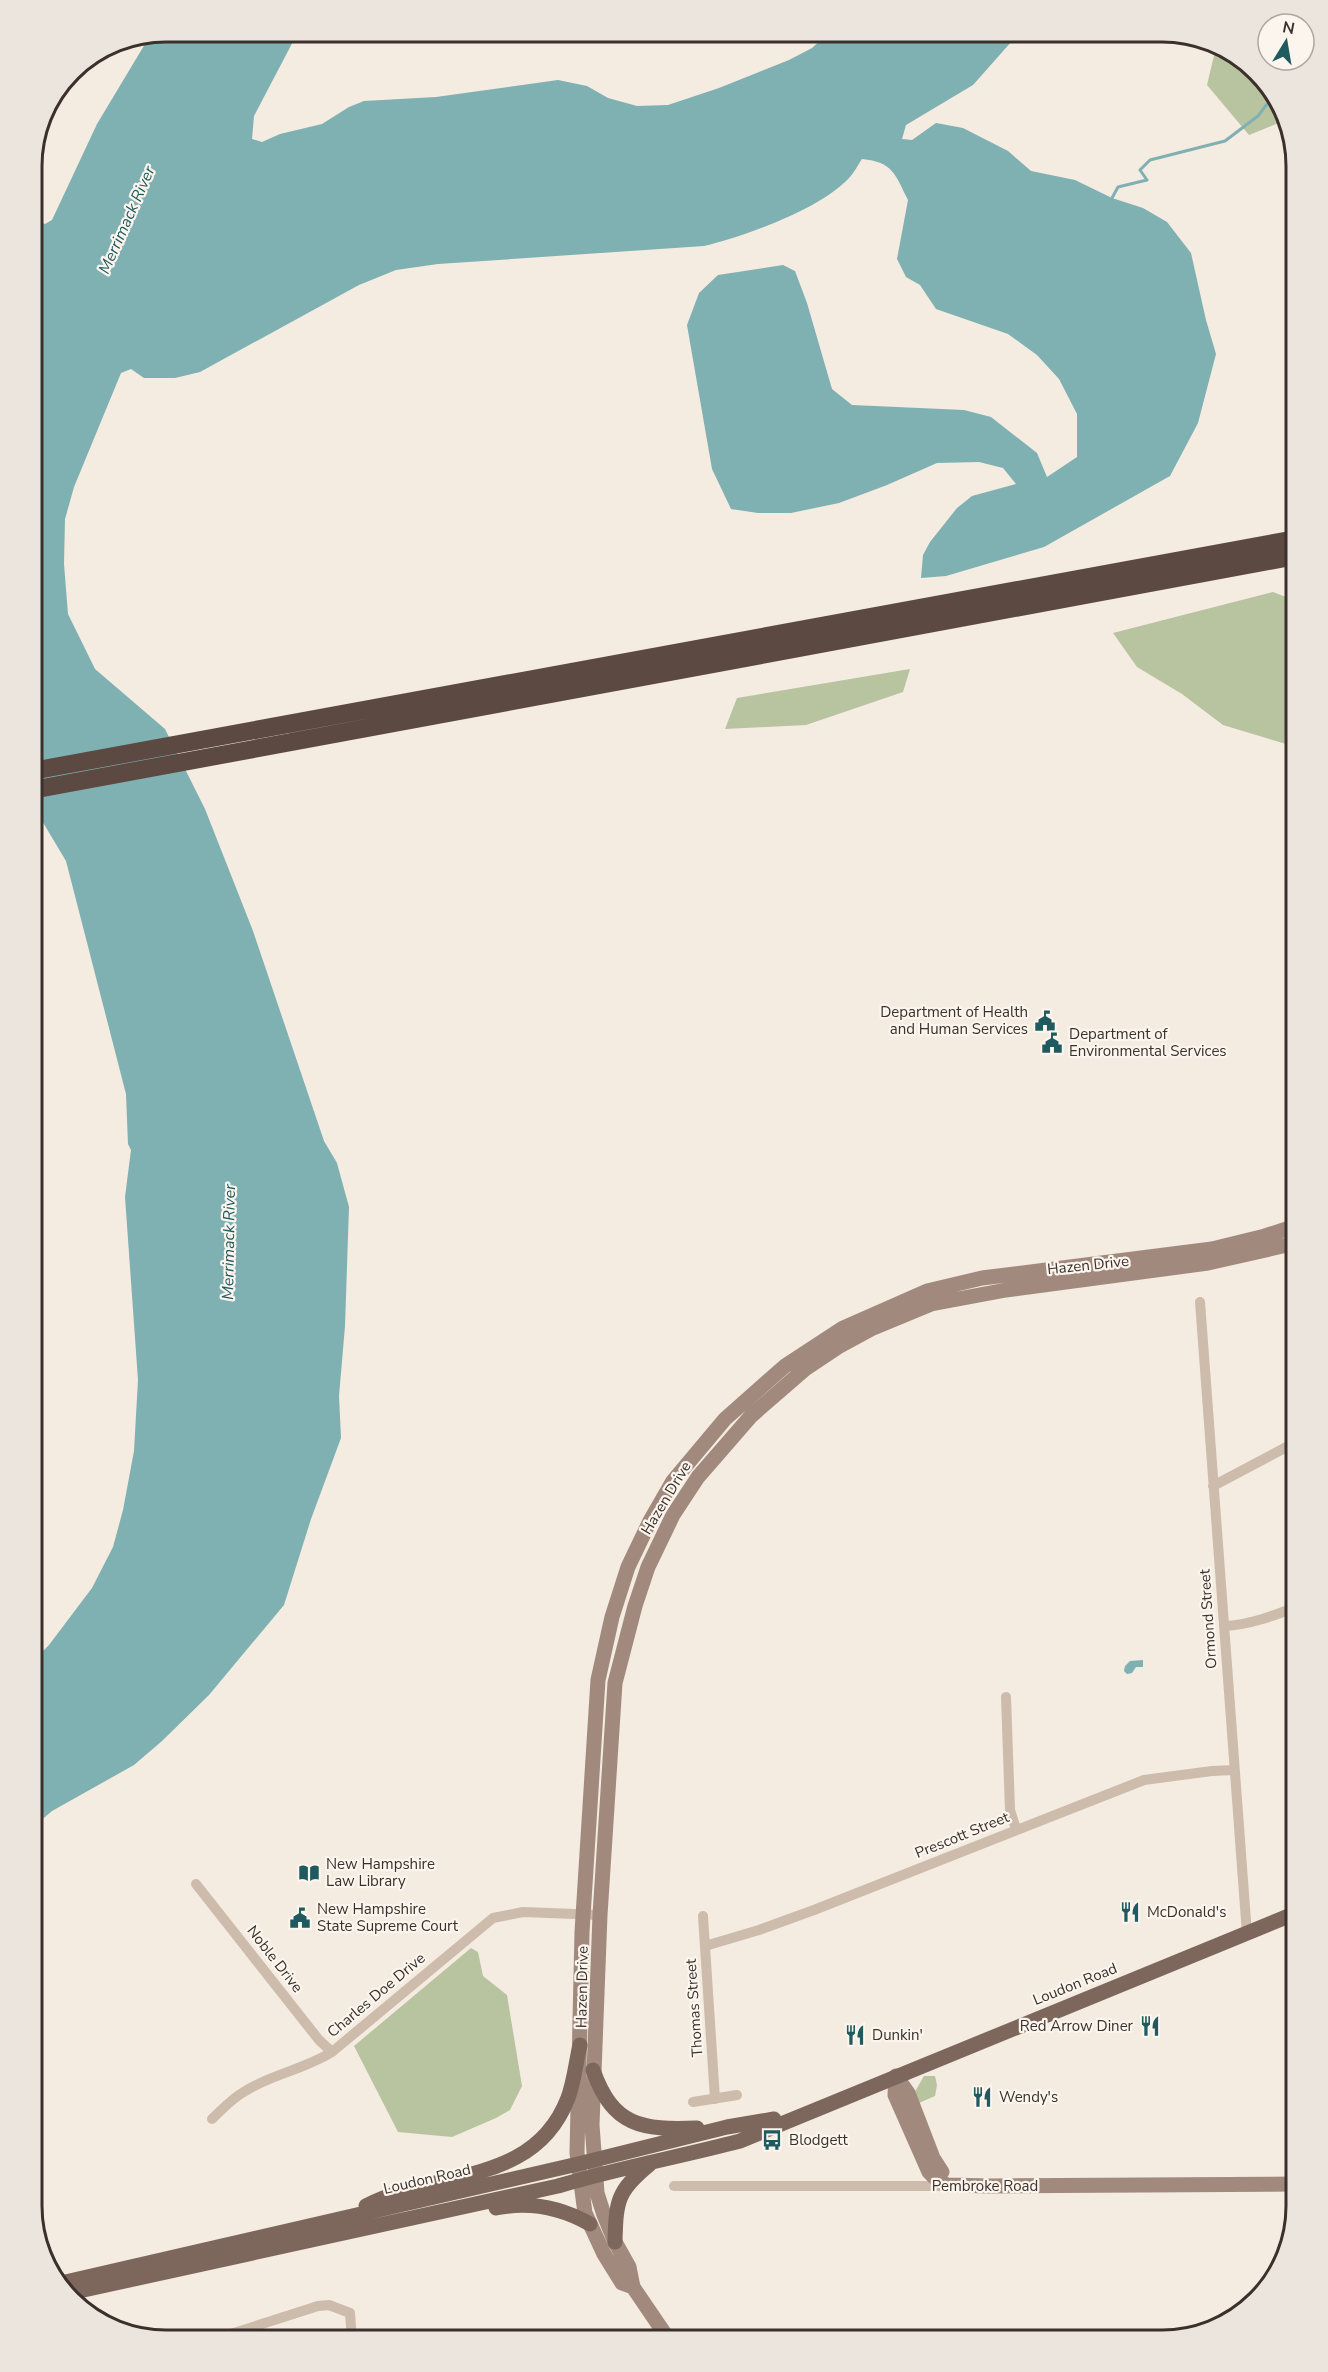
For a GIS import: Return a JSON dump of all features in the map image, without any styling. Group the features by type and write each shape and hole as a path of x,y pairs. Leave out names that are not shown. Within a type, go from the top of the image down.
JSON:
{"highway":[{"path":"42,788 218,746 1286,541"},
{"path":"42,770 218,746 1286,558"}],"main road":[{"name":"Loudon Road","path":"68,2281 346,2217 585,2172 651,2163 740,2141 801,2114 1286,1917"},
{"path":"346,2217 387,2195 474,2175 518,2158 548,2134 559,2116 568,2098 580,2045"},
{"path":"593,2070 605,2100 630,2121 660,2128 727,2127"},
{"name":"Loudon Road","path":"76,2291 558,2186 585,2172 595,2158 727,2127 801,2114"},
{"path":"615,2242 616,2205 629,2181 651,2163"},
{"path":"387,2222 423,2223 509,2206 527,2205 546,2206 590,2224"}],"street":[{"name":"Hazen Drive","path":"585,2172 577,2092 582,1932 585,1915 597,1680 612,1617 628,1567 673,1481 725,1419 785,1366 813,1346 853,1324 927,1291 982,1278 1212,1249 1286,1229"},
{"name":"Hazen Drive","path":"595,2158 593,2070 600,1915 615,1683 634,1606 648,1567 673,1515 698,1477 751,1416 805,1369 838,1347 873,1328 931,1304 1006,1290 1208,1263 1286,1245"},
{"name":"Ormond Street","path":"1200,1302 1247,1934"},
{"path":"1213,1486 1286,1447"},
{"path":"1224,1626 1247,1623 1286,1610"},
{"path":"1006,1697 1010,1810 1016,1829"},
{"name":"Prescott Street","path":"705,1946 814,1910 1144,1780 1212,1770 1234,1770"},
{"name":"Noble Drive","path":"196,1884 319,2040 332,2052"},
{"name":"Charles Doe Drive","path":"212,2120 240,2094 276,2076 313,2064 332,2052 493,1918 523,1912 600,1915"},
{"name":"Thomas Street","path":"704,1916 715,2098"},
{"path":"896,2076 895,2095 924,2163 933,2176 942,2183 962,2186"},
{"path":"693,2102 737,2094"},
{"path":"585,2172 585,2212 590,2224 604,2254 622,2283 633,2287"},
{"path":"585,2172 597,2193 615,2242 629,2267 633,2287 662,2330"},
{"name":"Pembroke Road","path":"674,2186 1286,2184"},
{"path":"242,2330 286,2315 329,2305 350,2313 351,2330"}],"green space":[{"path":"1214,54 1231,63 1255,84 1265,97 1278,123 1249,135 1207,85"},
{"path":"1273,592 1286,597 1286,744 1223,725 1182,694 1137,667 1113,633"},
{"path":"910,669 903,692 806,725 725,729 737,698"},
{"path":"471,1948 478,1952 483,1976 507,1995 522,2086 510,2110 452,2137 398,2132 354,2046"},
{"path":"924,2076 935,2076 937,2085 935,2096 919,2103 913,2095"}],"water":[{"name":"Merrimack River","path":"158,42 293,42 254,116 252,139 262,142 280,134 322,124 349,107 364,101 436,97 558,80 587,86 608,98 637,106 668,105 719,88 789,60 819,42 1011,42 973,85 906,125 902,139 912,140 936,123 963,128 1008,151 1031,171 1075,180 1112,198 1143,208 1167,222 1191,253 1216,354 1198,423 1170,476 1044,547 946,576 921,578 923,555 930,542 957,508 972,496 1016,484 1003,468 979,462 937,463 839,503 791,513 758,513 731,509 712,469 687,325 699,293 718,275 783,265 795,271 807,303 832,389 852,405 964,410 991,417 1037,453 1047,477 1077,457 1077,414 1059,379 1037,355 1008,334 936,309 920,285 906,277 897,259 908,200 896,176 887,166 880,163 862,159 851,176 819,201 760,229 721,242 704,246 438,264 396,270 359,285 200,372 175,378 144,378 131,369 121,373 74,487 65,519 64,564 68,614 95,669 165,729 205,809 253,931 324,1141 337,1163 349,1207 345,1326 339,1396 341,1438 311,1519 284,1605 209,1695 162,1741 134,1765 52,1811 42,1820 42,1652 92,1588 113,1547 123,1510 134,1451 138,1380 125,1197 131,1150 128,1144 126,1094 66,861 42,821 42,223 45,224 52,220 97,124 145,44"},
{"path":"1143,1660 1143,1667 1136,1667 1132,1673 1127,1674 1124,1671 1130,1661"}],"waterway":[{"path":"1112,198 1118,187 1147,180 1140,170 1150,160 1225,141 1258,116 1268,102"}],"place":[{"name":"Department of Health and Human Services","path":"1045,1021"},
{"name":"Department of Environmental Services","path":"1052,1043"},
{"name":"New Hampshire Law Library","path":"309,1873"},
{"name":"McDonald's","path":"1130,1912"},
{"name":"New Hampshire State Supreme Court","path":"300,1918"},
{"name":"Red Arrow Diner","path":"1150,2026"},
{"name":"Dunkin'","path":"855,2035"},
{"name":"Wendy's","path":"982,2097"},
{"name":"Blodgett","path":"772,2140"}]}
